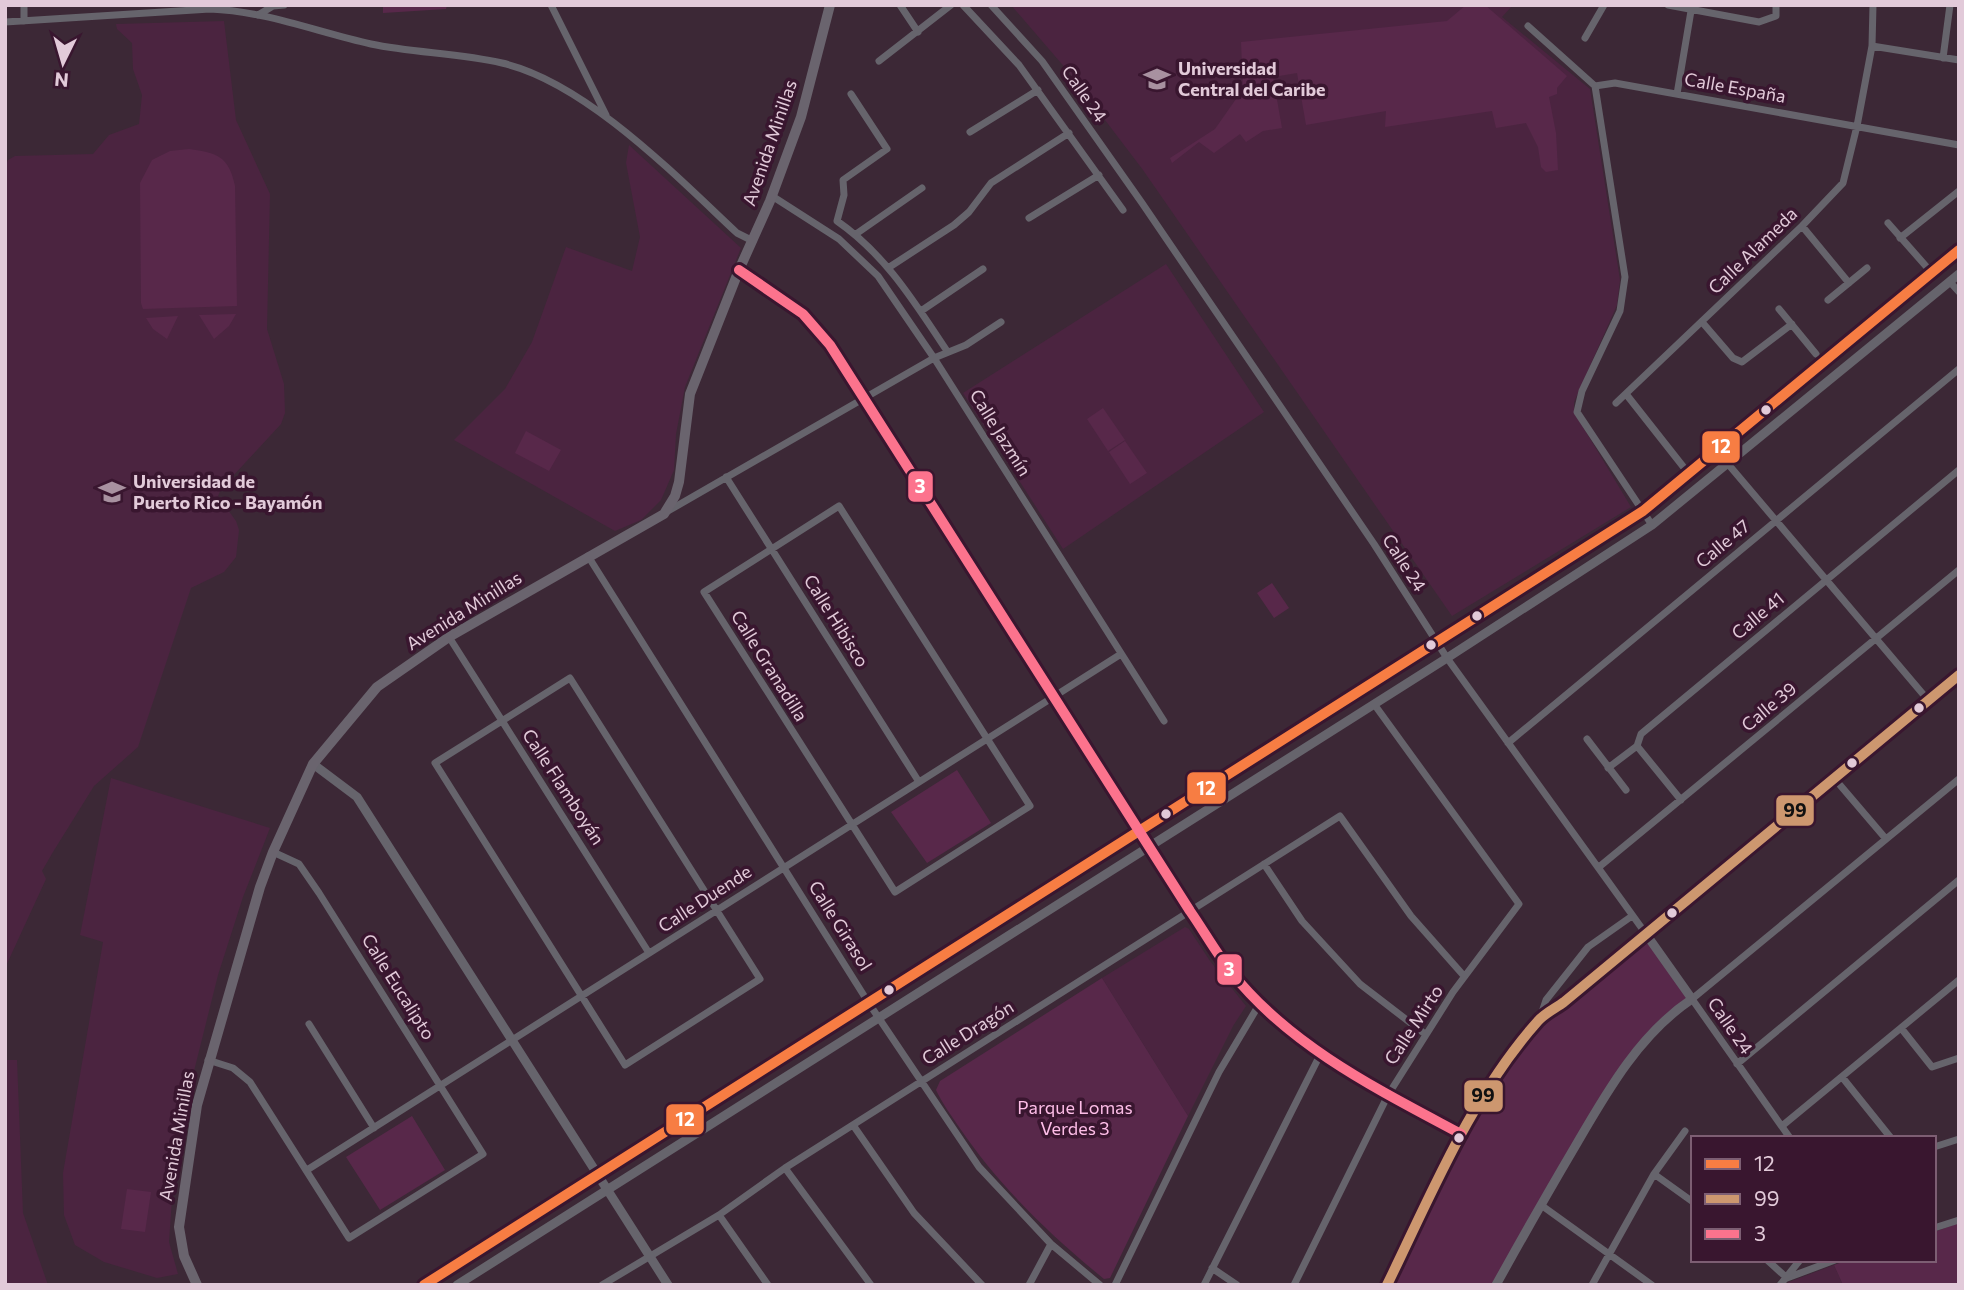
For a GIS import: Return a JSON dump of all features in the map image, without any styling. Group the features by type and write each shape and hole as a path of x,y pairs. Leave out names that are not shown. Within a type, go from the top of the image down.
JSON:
{"main road":[{"name":"Avenida Minillas","path":"197,1285 184,1256 179,1227 197,1105 260,887 313,764 377,687 449,637 664,514 675,496 679,482 690,394 802,117 830,5"}],"street":[{"path":"23,5 24,21"},
{"path":"258,15 273,6 284,5"},
{"path":"551,5 606,116"},
{"path":"900,5 918,32"},
{"path":"879,61 951,5"},
{"path":"963,5 1019,65 1123,210"},
{"name":"Calle 24","path":"991,5 1042,61 1151,215 1374,544 1447,658 1599,867 1789,1136"},
{"path":"1585,38 1604,5"},
{"path":"1668,5 1692,7 1759,22 1776,16 1776,5"},
{"name":"Calle Alameda","path":"1616,403 1802,226 1843,183 1872,46 1873,5"},
{"path":"1943,58 1950,5"},
{"path":"5,22 210,7 258,15 372,44 504,63 559,85 606,116 737,233 753,241"},
{"path":"1676,94 1692,7"},
{"path":"1528,26 1595,86 1625,277 1620,310 1581,391 1577,412 1652,525"},
{"path":"1872,46 1959,60"},
{"name":"Calle España","path":"1595,86 1615,82 1959,145"},
{"path":"970,132 1038,90"},
{"path":"851,94 887,149 843,180 844,195 837,221 856,234 900,280 947,351"},
{"path":"888,268 954,225 969,212 991,183 1069,133"},
{"path":"1029,218 1099,175"},
{"path":"856,234 922,188"},
{"path":"1900,238 1959,191"},
{"name":"Calle Jazmín","path":"772,196 839,239 878,276 934,358 1164,721"},
{"path":"1888,223 1932,273"},
{"path":"1802,226 1849,283"},
{"path":"424,1285 1643,511 1959,250"},
{"path":"1828,299 1867,268"},
{"path":"739,270 803,314 830,345 1190,911 1232,972 1259,1003 1320,1055 1461,1134"},
{"path":"921,312 983,270"},
{"path":"457,1285 1447,658 1652,525 1959,274"},
{"path":"1950,282 1959,292"},
{"path":"1779,309 1816,354"},
{"path":"664,514 934,358 966,345 1001,322"},
{"path":"1702,322 1733,358 1742,362 1792,324"},
{"name":"Calle 47","path":"1508,743 1959,369"},
{"path":"1626,394 1689,474"},
{"path":"1717,451 1730,463 1928,700"},
{"name":"Calle 41","path":"1608,768 1637,746 1640,734 1959,470"},
{"name":"Calle Hibisco","path":"726,477 919,782"},
{"path":"772,550 839,506 1030,806 895,892 851,825"},
{"name":"Calle Granadilla","path":"772,550 704,592 851,825"},
{"name":"Calle Girasol","path":"588,556 868,1002 979,1167 1051,1244 1100,1285"},
{"name":"Calle 39","path":"1599,867 1959,570"},
{"name":"Calle Flamboyán","path":"449,637 649,953"},
{"name":"Calle Duende","path":"306,1170 1121,654"},
{"path":"1387,1285 1461,1134 1499,1072 1540,1019 1959,675"},
{"path":"570,678 760,979 625,1065 435,763 501,720 570,678"},
{"name":"Calle Mirto","path":"1294,1285 1388,1095 1464,976 1519,904 1374,704"},
{"path":"1587,739 1626,790"},
{"path":"1637,746 1681,800"},
{"path":"313,764 357,797 668,1285"},
{"path":"1834,778 1886,839"},
{"path":"1496,1285 1607,1092 1649,1035 1674,1011 1959,779"},
{"name":"Calle Dragón","path":"603,1285 719,1215 785,1168 1340,816 1411,916 1464,976"},
{"name":"Calle Eucalipto","path":"273,852 299,864 483,1154 349,1238 306,1170"},
{"path":"1264,864 1302,921 1360,984 1425,1034"},
{"path":"1737,1064 1959,880"},
{"path":"1540,1019 1546,1000 1588,947 1632,916"},
{"path":"1782,1126 1959,980"},
{"path":"1115,1285 1219,1072 1259,1003"},
{"path":"309,1024 374,1128"},
{"path":"1901,1028 1932,1067 1959,1058"},
{"path":"1204,1285 1320,1055"},
{"path":"208,1060 233,1068 250,1082 306,1170"},
{"path":"1842,1077 1889,1136"},
{"path":"853,1125 914,1213 982,1285"},
{"path":"1592,1285 1654,1174 1685,1131"},
{"path":"1936,1146 1959,1139"},
{"path":"785,1168 871,1285"},
{"path":"1654,1174 1691,1201"},
{"path":"1541,1205 1652,1285"},
{"path":"719,1215 768,1285"},
{"path":"1936,1227 1959,1220"},
{"path":"1029,1285 1051,1244"},
{"path":"1769,1262 1787,1278"},
{"path":"1780,1285 1799,1262"},
{"path":"1787,1278 1822,1262"},
{"path":"1212,1268 1237,1285"}],"shaded area":[{"path":"1011,5 1513,5 1502,17 1590,89 1620,280 1617,305 1574,402 1574,412 1631,507 1452,616 1143,170 1067,70"},
{"name":"Universidad de Puerto Rico - Bayamón","path":"224,21 236,120 270,194 267,329 284,384 285,413 281,424 221,489 218,496 236,521 239,530 236,557 224,572 191,588 138,747 94,786 53,852 42,871 46,879 5,968 5,167 8,160 15,156 93,154 109,135 139,124 142,95 133,69 132,43 117,29 116,24"},
{"path":"629,145 741,248 685,387 676,434 674,470 661,500 641,520 615,531 454,440 505,389 532,342 566,247 632,271 640,237 626,163"},
{"path":"1166,264 1264,412 1063,549 963,393"},
{"path":"111,778 270,828 243,897 218,975 184,1111 174,1169 169,1242 178,1274 157,1278 104,1262 75,1245 64,1215 63,1173 103,942 80,935"},
{"path":"1185,927 1246,1006 1233,1026 1188,1116 1102,978"},
{"path":"5,1060 17,1060 23,1213 48,1285 5,1285"},
{"path":"1834,1265 1843,1285 1785,1285 1789,1282"}],"green space":[{"path":"383,5 447,5 446,9 383,13"},
{"path":"1466,5 1485,5 1567,76 1557,88 1557,94 1549,97 1556,133 1558,170 1546,172 1541,167 1538,147 1526,123 1496,128 1492,111 1385,127 1386,111 1306,125 1297,73 1273,77 1282,128 1263,131 1246,142 1240,134 1214,153 1199,142 1172,163 1170,158 1215,129 1243,89 1241,42 1447,21"},
{"path":"189,149 207,152 220,158 232,176 235,186 237,306 143,309 140,183 152,160 170,151"},
{"path":"236,314 229,326 214,339 199,315"},
{"path":"178,316 167,339 153,329 146,318"},
{"path":"1103,408 1125,440 1108,451 1087,419"},
{"path":"526,431 561,450 549,471 515,453"},
{"path":"1125,441 1147,473 1130,484 1109,452"},
{"path":"1272,583 1289,608 1274,618 1257,593"},
{"path":"957,770 991,823 927,863 891,812"},
{"path":"1646,934 1692,999 1674,1011 1607,1092 1496,1285 1387,1285 1461,1134 1540,1019"},
{"name":"Parque Lomas Verdes 3","path":"1102,978 1188,1116 1110,1278 1104,1279 1044,1227 1008,1189 974,1149 936,1090 940,1081"},
{"path":"412,1116 445,1170 380,1210 346,1157"},
{"path":"127,1189 151,1192 145,1232 121,1229"},
{"path":"1959,1223 1959,1285 1843,1285 1834,1265 1842,1262 1936,1262 1936,1231"}],"transit line":[{"name":"12","path":"424,1285 1643,511 1959,250"},
{"name":"3","path":"739,270 803,314 830,345 1232,973 1255,999 1309,1045 1368,1083 1461,1134"},
{"name":"99","path":"1387,1285 1472,1114 1492,1081 1538,1021 1959,675"}],"place":[{"name":"Universidad Central del Caribe","path":"1157,79"},
{"name":"Universidad de Puerto Rico - Bayamón","path":"112,492"}]}
